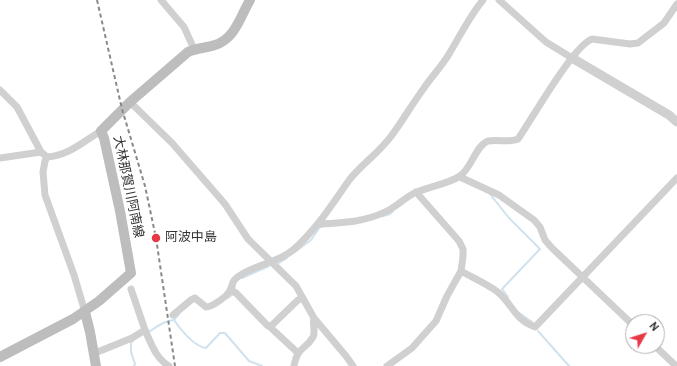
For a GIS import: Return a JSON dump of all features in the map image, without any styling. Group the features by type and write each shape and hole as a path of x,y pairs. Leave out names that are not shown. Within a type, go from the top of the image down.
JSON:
{"main road":[{"name":"大林那賀川阿南線","path":"0,357 85,312 130,273 120,211 101,130 130,102 188,52 194,49 215,45 226,40 237,26 250,0"},
{"path":"85,312 96,366"}],"street":[{"path":"161,0 184,27 194,49"},
{"path":"298,353 233,291 231,286 233,281 241,274 272,262 292,251 318,224 352,178 364,164 380,151 391,137 423,88 448,55 473,12 483,0"},
{"path":"499,0 546,42 669,115 677,122"},
{"path":"318,224 345,223 376,216 388,211 407,197 460,176 470,165 481,146 487,142 512,141 518,139 572,58 587,41 592,39 638,44 664,23 677,4"},
{"path":"0,90 16,107 41,152 47,157 54,157 70,151 101,130"},
{"path":"130,102 172,143 225,204 248,239 296,286 314,318 346,356 352,366"},
{"path":"0,158 41,152"},
{"path":"47,157 43,172 45,195 74,275 85,312"},
{"path":"460,176 498,196 534,220 540,227 546,240 625,317"},
{"path":"461,271 501,295 514,313 529,325 535,327 677,178"},
{"path":"387,366 412,348 436,321 447,296 461,271 463,249 459,241 417,194"},
{"path":"131,289 146,332 156,354 169,366"},
{"path":"173,315 195,298 206,307 210,307 233,291"},
{"path":"270,327 298,300 303,298"},
{"path":"294,366 298,353 312,339 314,333 312,324 314,318"},
{"path":"94,352 146,332"},
{"path":"663,354 676,366"}],"waterway":[{"path":"490,194 509,218 540,249 502,289 508,297"},
{"path":"383,216 390,214 393,211"},
{"path":"295,252 311,240 320,227 322,227"},
{"path":"279,263 287,258"},
{"path":"242,278 269,266"},
{"path":"228,298 233,294 235,286"},
{"path":"518,312 532,322"},
{"path":"147,333 163,323 174,320 179,314"},
{"path":"174,320 184,333 201,347 206,348 220,333 225,333 249,361 262,366"},
{"path":"538,331 569,366"},
{"path":"133,341 131,342 131,352 135,364 134,366"}],"railway":[{"path":"97,0 122,109 145,186 156,238 175,366"}],"place":[{"name":"阿波中島","path":"156,238"}]}
